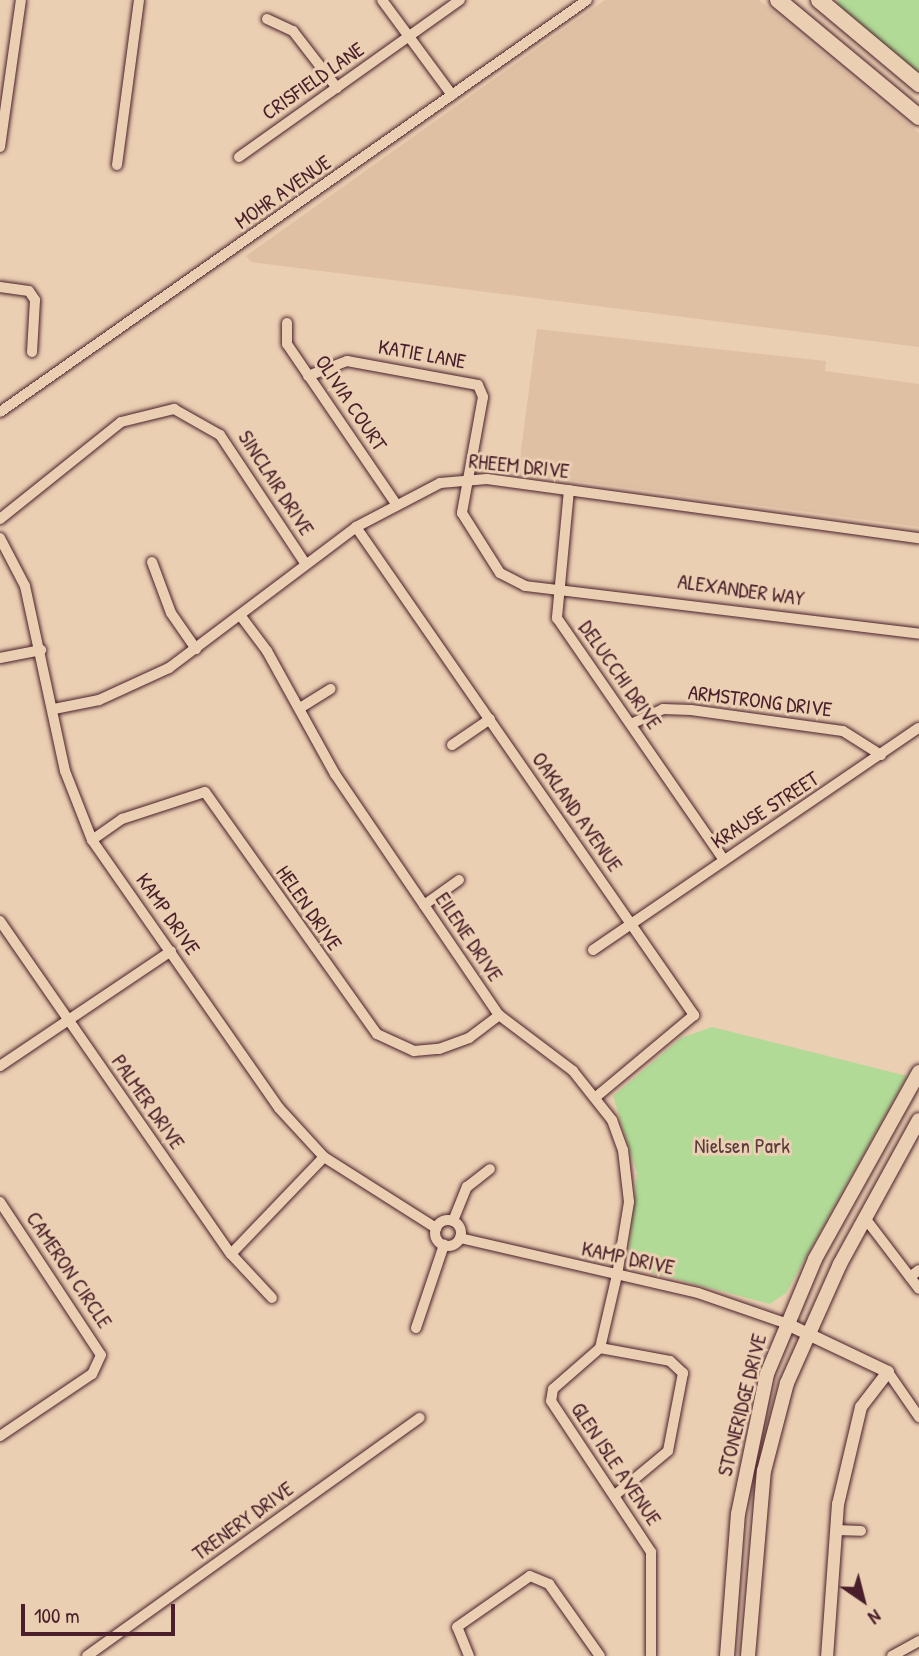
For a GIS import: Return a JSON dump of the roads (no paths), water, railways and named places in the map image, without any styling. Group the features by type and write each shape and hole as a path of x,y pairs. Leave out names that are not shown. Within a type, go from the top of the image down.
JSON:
{"main road":[{"path":"778,0 919,117"},
{"path":"819,0 919,84"},
{"name":"STONERIDGE DRIVE","path":"727,1656 738,1514 752,1433 785,1323 919,1072"},
{"name":"STONERIDGE DRIVE","path":"748,1656 764,1471 807,1332 919,1120"}],"street":[{"path":"0,147 20,0"},
{"path":"117,165 139,0"},
{"path":"382,0 452,95"},
{"name":"CRISFIELD LANE","path":"239,157 460,0"},
{"name":"MOHR AVENUE","path":"0,412 587,0"},
{"path":"267,19 293,31 337,88"},
{"path":"0,287 29,291 35,300 32,352"},
{"name":"OLIVIA COURT","path":"287,323 288,344 394,501"},
{"name":"KATIE LANE","path":"308,376 347,361 478,385 483,397 467,478"},
{"name":"SINCLAIR DRIVE","path":"0,519 121,422 174,409 220,435 305,563"},
{"name":"RHEEM DRIVE","path":"54,709 141,685 196,649 305,563 394,501 467,478 919,538"},
{"name":"ALEXANDER WAY","path":"467,478 461,513 500,573 525,586 558,587 919,634"},
{"name":"DELUCCHI DRIVE","path":"569,491 557,618 723,859"},
{"name":"OAKLAND AVENUE","path":"356,527 694,1015 597,1096"},
{"name":"KAMP DRIVE","path":"0,538 25,586 54,709 65,771 92,840 279,1108 324,1157 436,1228"},
{"path":"152,562 172,613 196,649"},
{"name":"EILENE DRIVE","path":"240,615 300,708 335,774 499,1015 597,1096 628,1173 617,1275"},
{"path":"0,658 41,650"},
{"path":"300,708 331,689"},
{"name":"ARMSTRONG DRIVE","path":"631,724 663,709 691,710 842,731 881,755"},
{"path":"452,745 490,719"},
{"name":"KRAUSE STREET","path":"593,950 919,728"},
{"name":"HELEN DRIVE","path":"92,840 122,819 205,792 377,1034 414,1051 439,1049 469,1038 499,1015"},
{"path":"424,905 459,880"},
{"name":"PALMER DRIVE","path":"0,922 231,1254 272,1298"},
{"path":"0,1066 171,951"},
{"path":"231,1254 324,1157"},
{"path":"444,1245 460,1238 453,1221 467,1187 490,1169"},
{"name":"CAMERON CIRCLE","path":"0,1202 101,1355 92,1374 0,1436"},
{"path":"865,1218 915,1274 919,1289"},
{"path":"416,1328 444,1245 436,1228 453,1221"},
{"name":"KAMP DRIVE","path":"460,1238 716,1298 785,1323"},
{"path":"615,1495 668,1451 683,1373 670,1361 600,1348 617,1275"},
{"path":"785,1323 887,1372 919,1417"},
{"name":"GLEN ISLE AVENUE","path":"600,1348 553,1389 551,1401 651,1552 651,1656"},
{"path":"837,1656 827,1656 836,1530 861,1407 887,1372"},
{"name":"TRENERY DRIVE","path":"87,1656 420,1418"},
{"path":"836,1530 861,1531"},
{"path":"469,1656 457,1628 530,1576 549,1584 600,1656"},
{"path":"892,1656 919,1641"}],"park label":[{"name":"Nielsen Park","path":"742,1146"}]}
